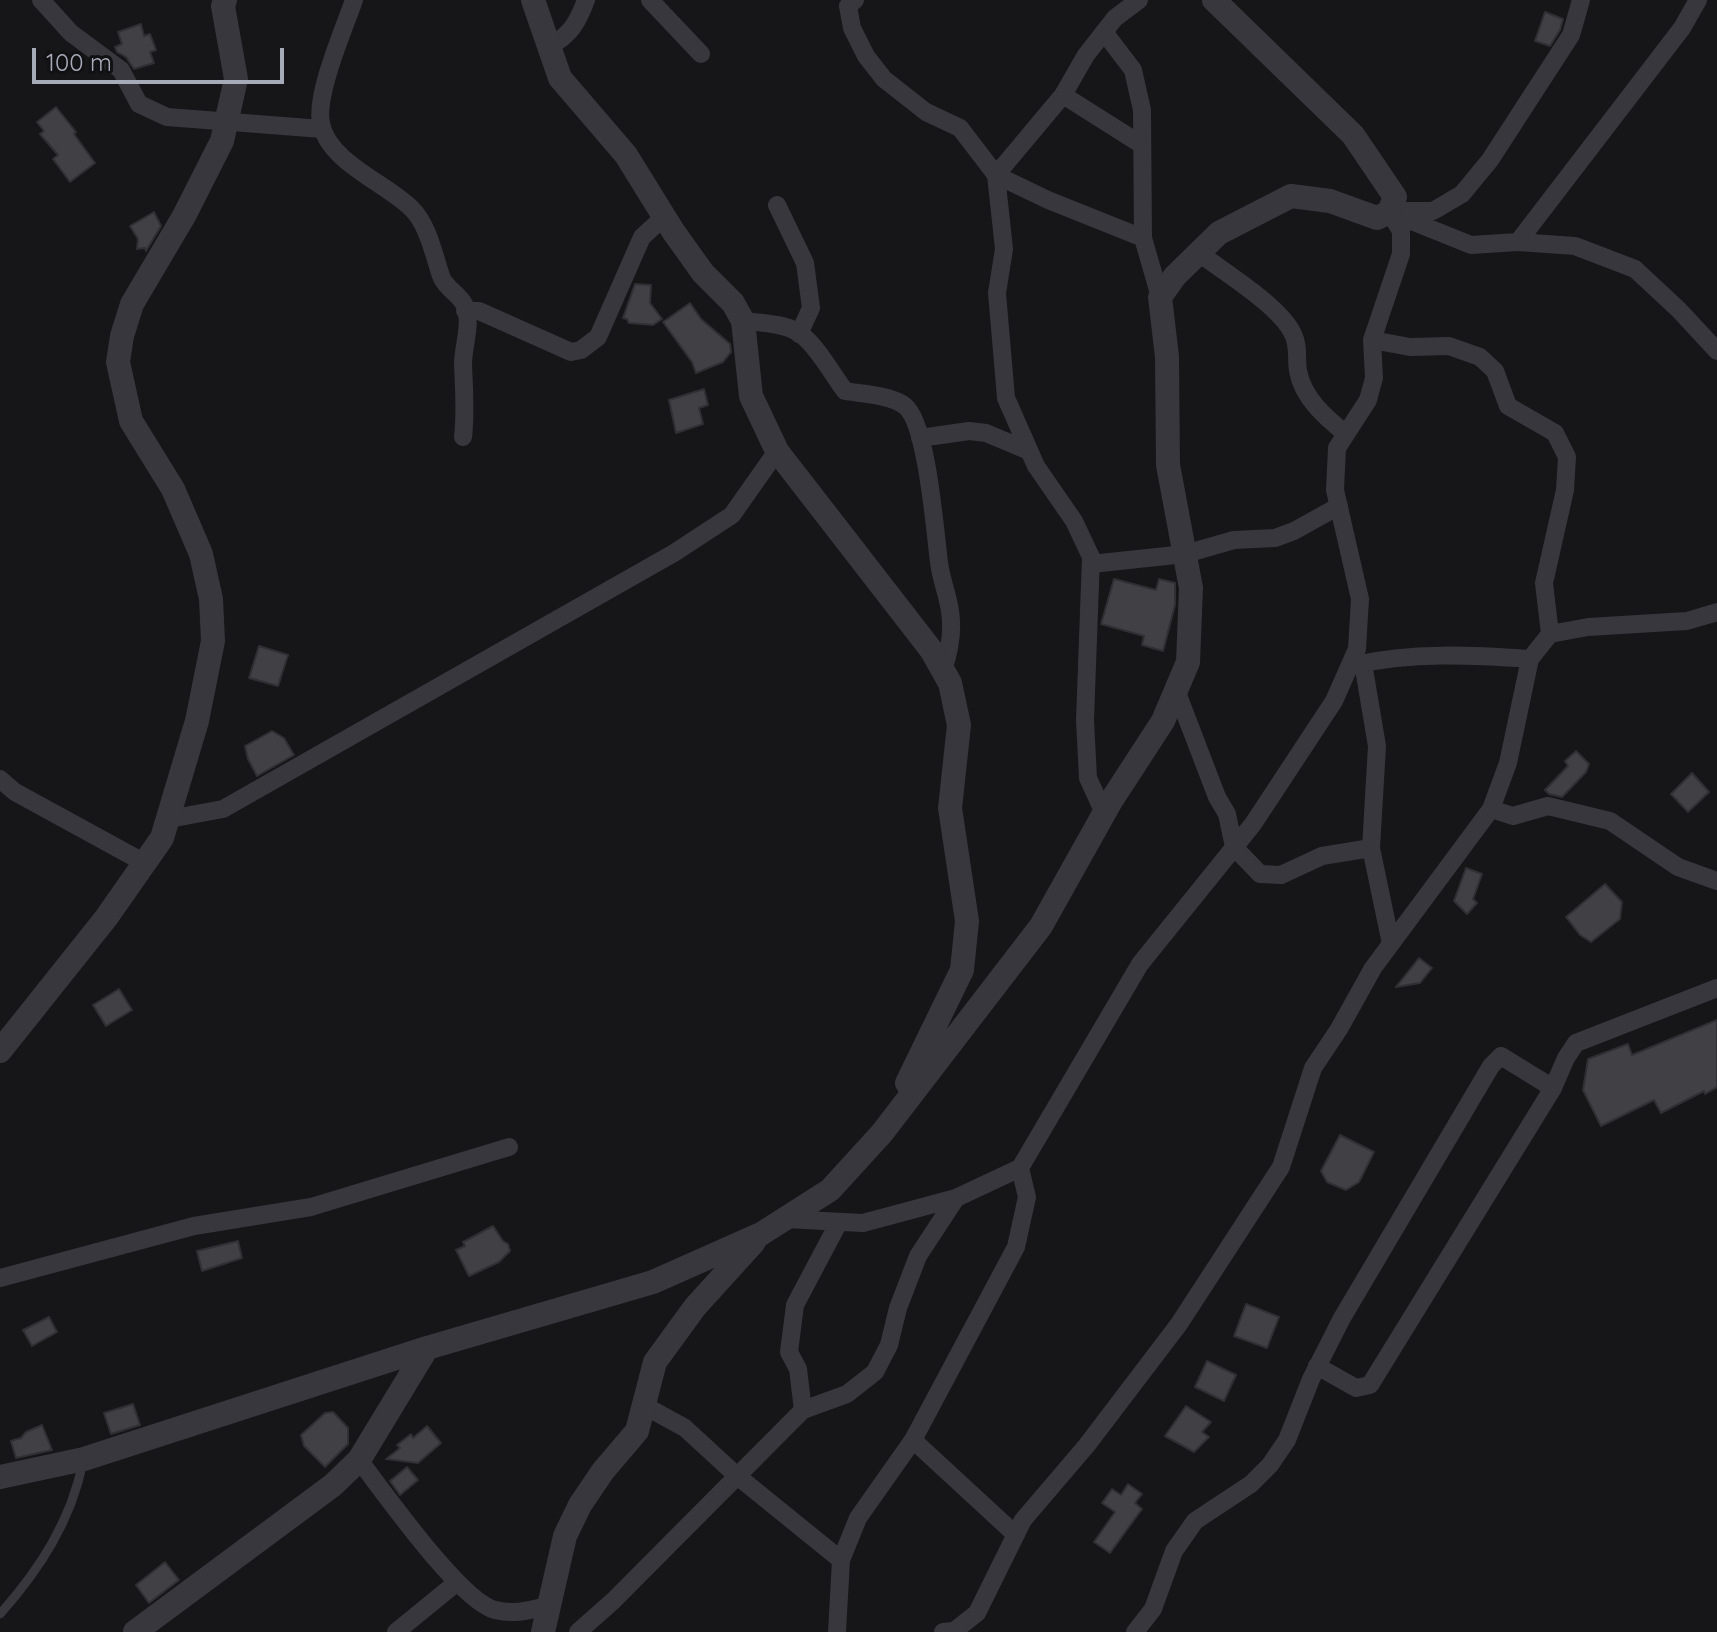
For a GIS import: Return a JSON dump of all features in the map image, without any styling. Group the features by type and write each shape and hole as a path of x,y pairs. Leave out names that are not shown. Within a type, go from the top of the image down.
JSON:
{"street":[{"path":"41,0 71,33 121,70 139,104 167,117 322,129"},
{"path":"0,1051 106,918 162,838 197,721 213,641 211,599 201,554 173,489 131,421 118,362 132,304 184,216 222,141 236,79 223,6 225,0"},
{"path":"354,0 327,79 320,120 322,129 341,154 414,210 428,237 443,282 464,304 468,323 463,362 467,404 463,437"},
{"path":"533,0 560,78 626,155 703,273 733,303 743,321 751,396 777,451 932,651 950,683 959,725 950,808 967,921 962,970 882,1133"},
{"path":"548,47 571,33 586,0"},
{"path":"650,0 701,54"},
{"path":"855,0 848,6 852,28 866,56 884,79 926,112 960,128 996,175 1143,238"},
{"path":"1104,813 1088,778 1085,720 1091,557 1074,521 1036,466 1006,398 997,293 1004,249 996,175 1063,95 1086,55 1115,18 1139,0"},
{"path":"1214,0 1353,135 1395,197 1389,212"},
{"path":"1160,297 1175,276 1219,233 1291,196 1330,201 1377,218 1389,212 1433,211 1462,194 1490,160 1571,35 1581,0"},
{"path":"1518,242 1682,28 1698,0"},
{"path":"0,1477 84,1459 427,1348 653,1282 761,1234 830,1190 882,1133 1041,926 1104,813 1163,721 1188,662 1191,588 1168,465 1167,357 1160,297 1143,238 1142,110 1133,70 1104,32"},
{"path":"1063,95 1142,145"},
{"path":"777,205 805,263 811,308 799,334"},
{"path":"1389,212 1471,245 1518,242 1575,246 1635,269 1714,341"},
{"path":"1389,212 1401,231 1401,254 1372,340 1374,378 1368,400 1337,448 1335,490 1360,599 1356,665 1377,746 1371,848 1391,944"},
{"path":"465,311 479,311 571,352 581,350 598,337 642,237 664,217"},
{"path":"1199,253 1284,320 1297,347 1298,371 1308,397 1327,419 1346,434"},
{"path":"743,321 773,325 804,336 845,391 905,406 920,438 934,505 939,563 951,607 950,646 943,671"},
{"path":"1372,340 1410,347 1449,346 1480,357 1495,371 1508,406 1555,433 1567,457 1565,490 1544,583 1550,634"},
{"path":"920,438 961,432 986,433 1029,451"},
{"path":"169,819 223,809 674,553 732,515 777,451"},
{"path":"1091,564 1185,554 1234,540 1275,538 1339,506"},
{"path":"943,1632 954,1631 977,1613 1023,1520 1087,1445 1179,1324 1281,1167 1313,1068 1373,968 1491,809 1508,763 1530,659 1550,634 1588,627 1687,621 1717,612"},
{"path":"785,1219 863,1223 956,1198 1020,1168 1140,964 1253,824 1356,665 1392,657 1456,654 1530,659"},
{"path":"1176,690 1217,797 1227,814 1234,847 1260,874 1281,875 1322,856 1371,848"},
{"path":"0,779 15,792 143,862"},
{"path":"1491,809 1513,816 1548,806 1610,821 1678,867 1717,881"},
{"path":"1317,1366 1356,1388 1370,1385 1553,1088 1576,1043 1717,988"},
{"path":"1150,1632 1153,1609 1174,1551 1195,1521 1251,1484 1270,1465 1287,1440 1317,1366 1342,1318 1491,1066 1501,1056 1553,1088"},
{"path":"0,1278 194,1226 311,1207 509,1147"},
{"path":"837,1632 841,1560 858,1518 913,1440 1016,1247 1027,1197 1020,1168"},
{"path":"578,1632 613,1601 803,1410 847,1394 875,1372 889,1345 898,1308 918,1256 956,1198"},
{"path":"803,1410 798,1369 789,1352 795,1305 839,1222"},
{"path":"543,1632 565,1536 580,1505 603,1471 637,1431 655,1362 695,1307 761,1234"},
{"path":"135,1632 333,1485 359,1460 427,1348"},
{"path":"645,1406 685,1428 736,1475 841,1560"},
{"path":"913,1440 1016,1535"},
{"path":"359,1460 456,1583 492,1609 522,1613 550,1605"},
{"path":"396,1632 456,1583"},
{"path":"1135,1632 1153,1609"}],"lane":[{"path":"0,1614 25,1585 56,1537 69,1513 84,1459"}],"building":[{"path":"1545,12 1563,19 1550,46 1535,41"},
{"path":"141,24 144,36 150,34 156,50 150,52 154,63 134,69 115,47 122,44 118,32"},
{"path":"56,107 95,163 70,182 53,159 58,155 40,134 44,131 37,122"},
{"path":"154,212 161,226 146,251 145,248 137,249 138,239 130,226"},
{"path":"635,284 651,285 650,303 662,319 653,325 629,323 623,318"},
{"path":"690,303 701,319 730,344 731,352 723,362 696,373 692,362 663,322"},
{"path":"704,389 708,405 699,408 703,424 676,433 669,400"},
{"path":"1114,579 1156,590 1159,579 1175,583 1175,605 1163,651 1142,645 1144,636 1101,624"},
{"path":"259,646 288,655 278,686 249,678"},
{"path":"272,731 284,738 294,755 257,776 245,746"},
{"path":"1576,751 1589,764 1586,772 1562,797 1549,794 1545,790 1568,766 1565,761"},
{"path":"1692,773 1709,792 1688,812 1671,794"},
{"path":"1466,868 1482,874 1473,899 1477,903 1467,914 1454,901"},
{"path":"1605,884 1622,902 1620,919 1591,942 1580,935 1566,917"},
{"path":"1419,958 1432,968 1420,983 1396,987"},
{"path":"119,989 132,1010 106,1026 93,1005"},
{"path":"1717,1020 1717,1087 1661,1113 1654,1100 1601,1126 1583,1090 1588,1059 1628,1044 1632,1055"},
{"path":"1340,1135 1374,1152 1359,1182 1346,1190 1327,1182 1321,1171"},
{"path":"493,1226 510,1251 499,1262 469,1276 456,1250 465,1246 463,1242"},
{"path":"238,1241 242,1258 202,1271 197,1251"},
{"path":"1246,1304 1279,1317 1267,1348 1234,1336"},
{"path":"49,1317 57,1332 32,1346 23,1330"},
{"path":"1207,1361 1236,1375 1224,1401 1195,1387"},
{"path":"133,1404 140,1425 111,1434 104,1413"},
{"path":"1186,1406 1211,1422 1202,1432 1209,1437 1194,1452 1165,1436"},
{"path":"333,1412 348,1428 348,1444 325,1467 304,1446 301,1435 325,1413"},
{"path":"42,1425 52,1450 16,1458 11,1441"},
{"path":"427,1426 441,1443 418,1463 386,1459 400,1448 397,1445 411,1434 413,1438"},
{"path":"407,1467 418,1480 400,1495 390,1481"},
{"path":"1128,1484 1142,1494 1135,1503 1142,1509 1110,1553 1094,1542 1115,1512 1102,1503 1112,1489 1121,1495"},
{"path":"165,1562 179,1580 149,1603 136,1585"}]}
